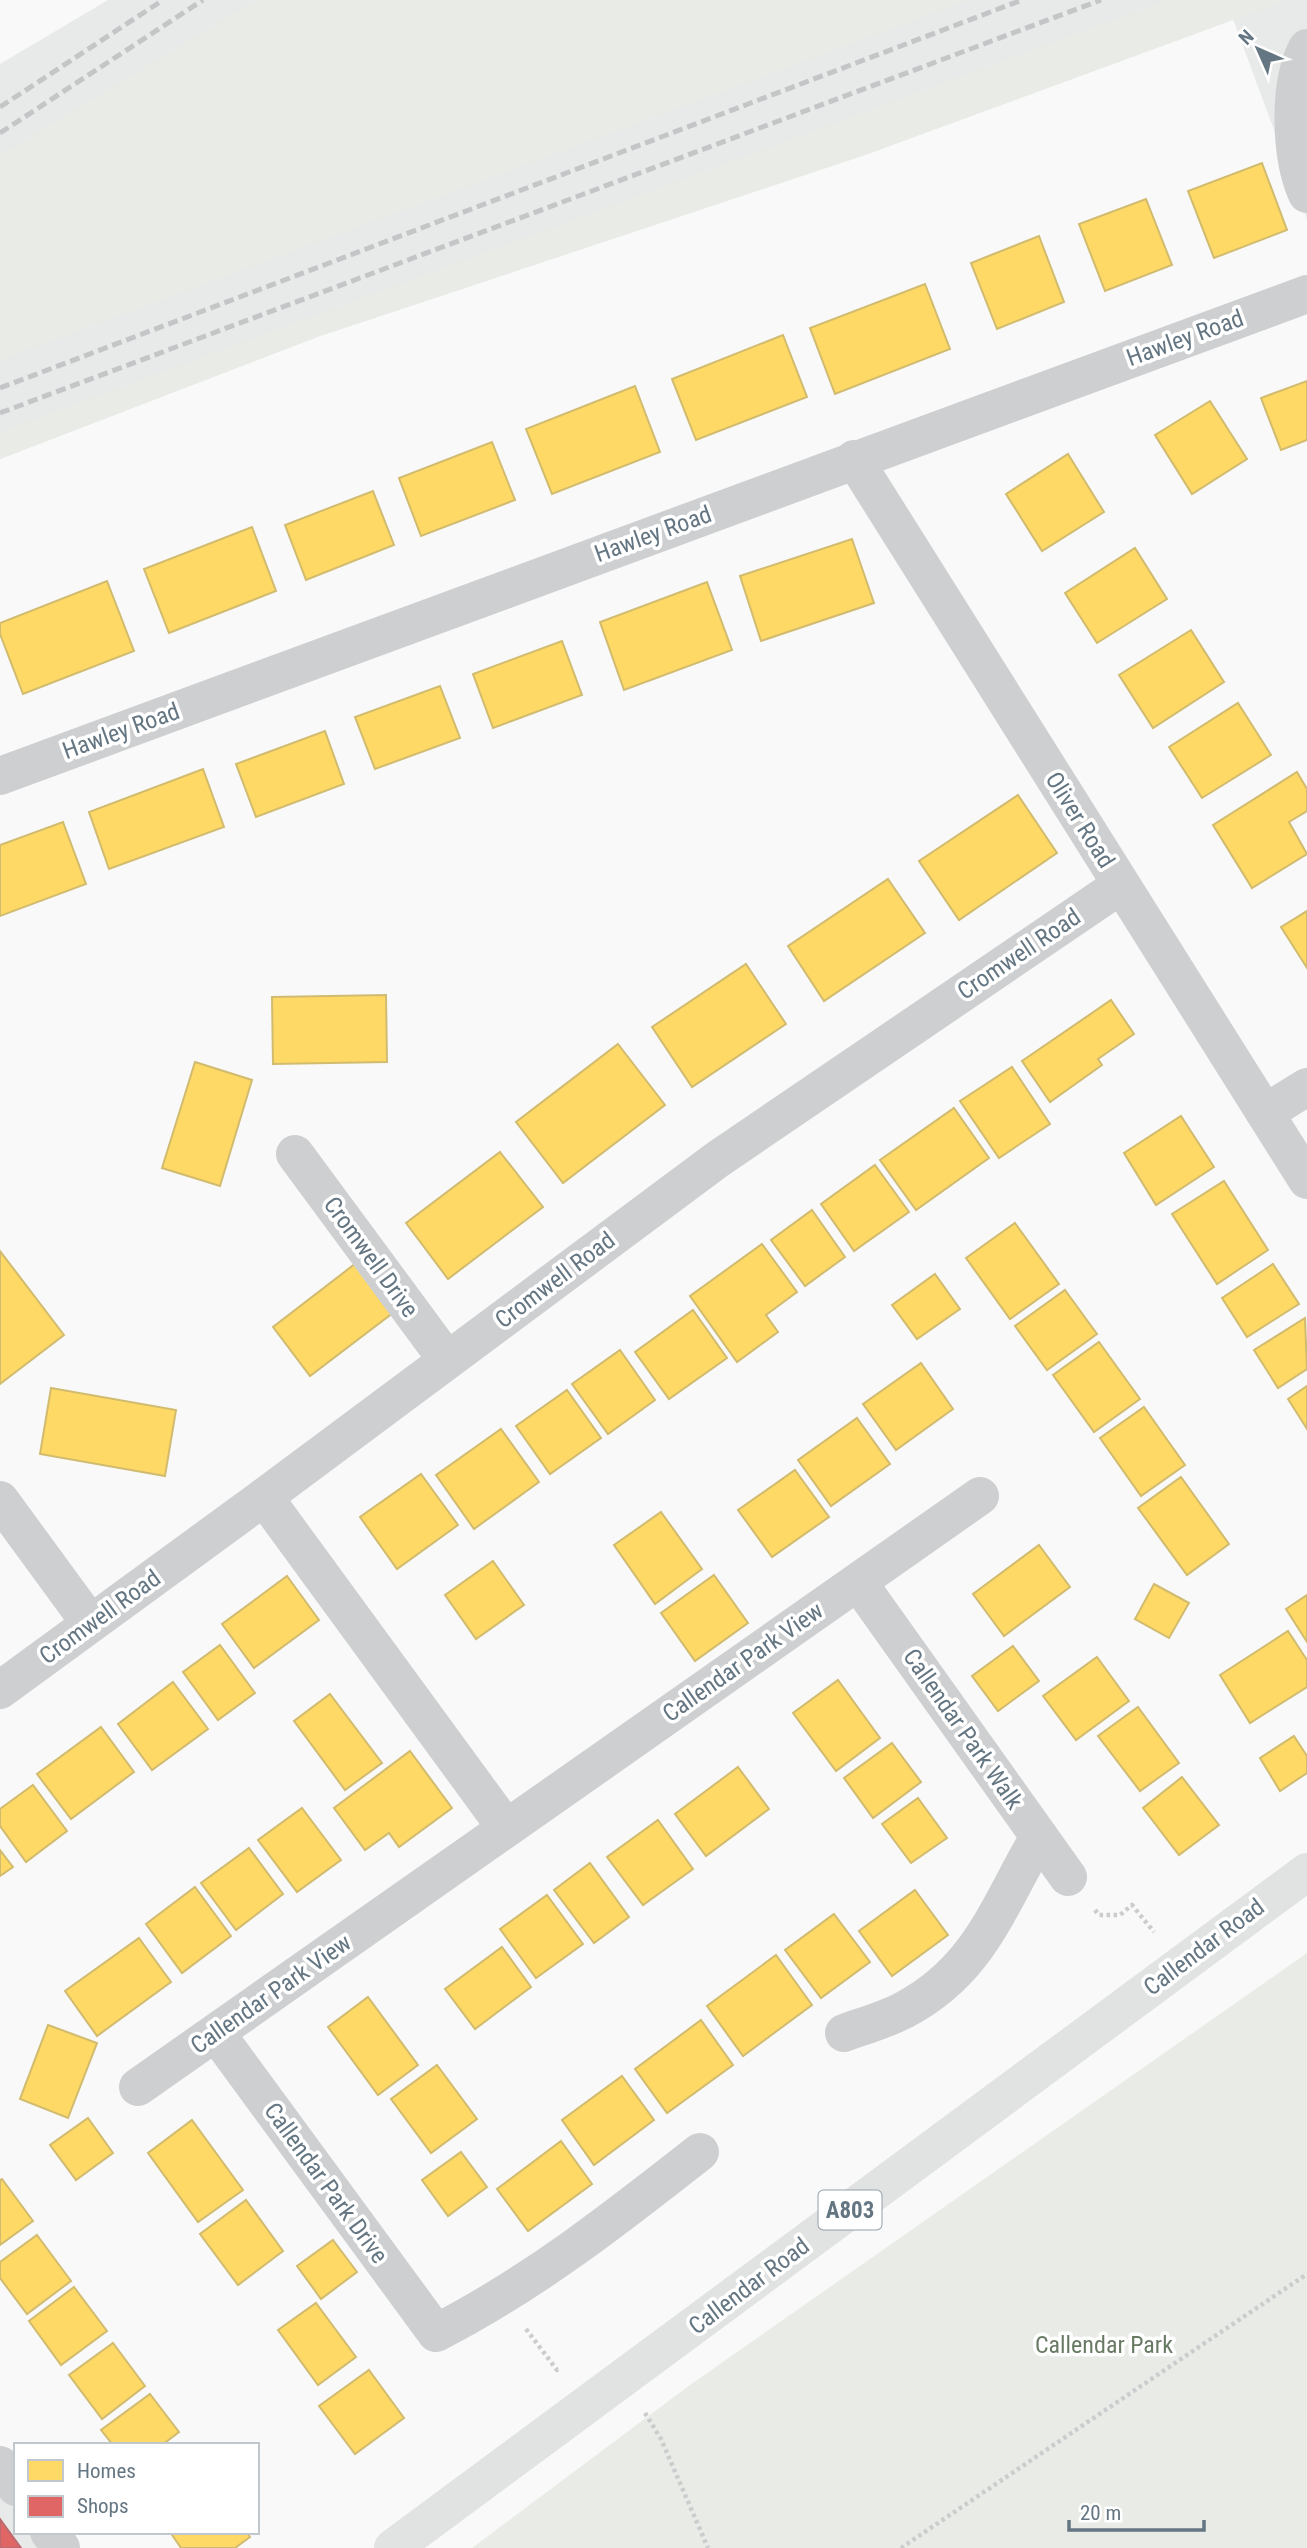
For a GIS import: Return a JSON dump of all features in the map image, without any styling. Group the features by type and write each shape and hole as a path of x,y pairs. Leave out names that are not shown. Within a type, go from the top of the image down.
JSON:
{"main road":[{"name":"Callendar Road","path":"393,2548 1307,1872"}],"street":[{"path":"1307,48 1294,114 1294,144 1307,194"},
{"name":"Hawley Road","path":"0,776 1307,294"},
{"name":"Oliver Road","path":"854,459 1307,1180"},
{"name":"Cromwell Road","path":"0,1690 718,1159 1121,885"},
{"path":"1265,1112 1307,1087"},
{"name":"Cromwell Drive","path":"295,1154 447,1360"},
{"name":"Callendar Park View","path":"138,2087 980,1496"},
{"path":"264,1497 506,1828"},
{"path":"0,1500 90,1623"},
{"name":"Callendar Park Walk","path":"858,1582 1068,1877"},
{"path":"844,2033 903,2011 937,1989 963,1965 984,1940 1039,1836"},
{"name":"Callendar Park Drive","path":"216,2032 436,2333 490,2306 591,2237 700,2152"},
{"path":"0,2465 14,2484"}],"path":[{"path":"1068,1877 1099,1915 1120,1915 1132,1905 1180,1964"},
{"path":"901,2548 1307,2274"},
{"path":"512,2328 525,2329 557,2370 568,2362"},
{"path":"640,2405 661,2439 708,2548"}],"shaded area":[{"path":"108,0 1307,0 1307,219 1233,19 865,155 320,336 0,459 0,64"},
{"path":"0,2458 14,2477 14,2534 54,2534 64,2548 0,2548"}],"green space":[{"path":"256,0 969,0 0,360 0,155"},
{"path":"1167,0 1288,0 865,155 320,336 0,459 0,432"},
{"name":"Callendar Park","path":"1307,1953 1307,2548 472,2548 690,2385"}],"building: Homes":[{"path":"1262,163 1287,230 1214,258 1188,191"},
{"path":"1146,199 1172,265 1105,291 1079,224"},
{"path":"1039,236 1064,302 997,329 971,263"},
{"path":"925,284 950,349 835,394 810,328"},
{"path":"783,335 807,397 696,440 672,379"},
{"path":"1307,381 1307,440 1281,450 1261,398"},
{"path":"635,386 660,452 552,494 526,429"},
{"path":"1210,401 1247,459 1192,494 1155,435"},
{"path":"492,442 515,500 421,536 399,478"},
{"path":"1068,454 1104,512 1042,551 1006,494"},
{"path":"373,491 394,545 306,580 285,525"},
{"path":"252,527 276,591 169,633 144,569"},
{"path":"852,539 874,603 761,641 740,576"},
{"path":"1135,548 1167,599 1097,643 1065,593"},
{"path":"107,581 134,651 23,694 0,634 0,623"},
{"path":"707,582 732,650 624,690 600,622"},
{"path":"1191,630 1224,682 1153,728 1119,675"},
{"path":"562,641 582,695 493,728 473,674"},
{"path":"440,686 460,738 375,769 355,717"},
{"path":"1238,703 1271,755 1202,798 1169,747"},
{"path":"325,731 344,784 256,817 236,764"},
{"path":"203,769 224,827 109,869 89,812"},
{"path":"1297,772 1307,789 1307,811 1289,822 1307,854 1252,888 1213,825"},
{"path":"1018,795 1057,853 959,920 919,861"},
{"path":"63,822 86,884 0,916 0,845"},
{"path":"888,879 925,933 824,1001 788,946"},
{"path":"1307,911 1307,968 1281,927"},
{"path":"746,964 786,1024 692,1087 652,1027"},
{"path":"386,995 387,1062 273,1064 272,997"},
{"path":"1111,1000 1134,1034 1098,1059 1102,1065 1050,1102 1022,1061"},
{"path":"618,1044 665,1105 563,1183 516,1122"},
{"path":"195,1062 252,1080 220,1186 162,1168"},
{"path":"1012,1067 1050,1124 999,1158 960,1101"},
{"path":"954,1108 989,1158 916,1210 880,1160"},
{"path":"1181,1116 1214,1167 1156,1205 1124,1153"},
{"path":"500,1152 543,1207 448,1279 406,1223"},
{"path":"875,1165 909,1212 854,1251 821,1204"},
{"path":"1224,1181 1268,1250 1217,1284 1172,1214"},
{"path":"812,1210 845,1257 805,1286 771,1240"},
{"path":"1015,1223 1059,1284 1010,1319 966,1258"},
{"path":"762,1244 797,1292 766,1315 778,1332 737,1362 690,1296"},
{"path":"0,1251 64,1335 0,1384"},
{"path":"360,1260 398,1309 310,1376 273,1327"},
{"path":"1273,1264 1299,1304 1247,1337 1222,1298"},
{"path":"935,1274 960,1309 917,1339 892,1305"},
{"path":"1065,1290 1097,1334 1047,1370 1015,1326"},
{"path":"693,1310 727,1358 669,1399 635,1352"},
{"path":"1305,1318 1307,1369 1278,1388 1254,1350"},
{"path":"1099,1342 1140,1399 1094,1432 1053,1375"},
{"path":"620,1350 655,1400 608,1434 572,1384"},
{"path":"921,1363 953,1409 896,1450 863,1404"},
{"path":"1307,1386 1307,1429 1288,1399"},
{"path":"51,1388 176,1410 165,1476 40,1454"},
{"path":"567,1390 601,1438 550,1474 516,1426"},
{"path":"1144,1407 1185,1465 1141,1496 1100,1438"},
{"path":"857,1418 890,1464 831,1506 798,1460"},
{"path":"501,1429 539,1482 474,1529 436,1475"},
{"path":"795,1470 829,1517 772,1557 738,1510"},
{"path":"421,1474 458,1525 397,1569 360,1517"},
{"path":"1181,1477 1229,1544 1187,1575 1138,1508"},
{"path":"661,1512 702,1569 655,1604 614,1545"},
{"path":"1039,1545 1070,1587 1004,1636 973,1594"},
{"path":"493,1561 524,1605 476,1639 445,1595"},
{"path":"714,1575 748,1623 695,1661 661,1613"},
{"path":"287,1576 319,1620 254,1668 222,1624"},
{"path":"1154,1584 1189,1603 1169,1638 1135,1619"},
{"path":"1307,1595 1307,1642 1286,1609"},
{"path":"1288,1631 1307,1660 1307,1687 1250,1723 1220,1675"},
{"path":"220,1645 255,1693 218,1720 183,1672"},
{"path":"1013,1646 1039,1681 998,1711 972,1676"},
{"path":"1097,1657 1129,1701 1076,1740 1043,1696"},
{"path":"838,1680 880,1738 836,1771 793,1713"},
{"path":"173,1682 208,1729 152,1770 118,1724"},
{"path":"330,1694 382,1763 345,1790 294,1721"},
{"path":"1138,1707 1179,1763 1140,1791 1098,1736"},
{"path":"101,1727 134,1772 71,1819 37,1774"},
{"path":"1294,1736 1307,1756 1307,1773 1280,1791 1260,1758"},
{"path":"892,1743 921,1782 873,1818 844,1778"},
{"path":"410,1751 452,1808 399,1847 389,1833 365,1850 334,1808"},
{"path":"738,1767 769,1809 706,1856 675,1814"},
{"path":"1182,1777 1219,1825 1179,1855 1143,1808"},
{"path":"33,1785 67,1831 26,1862 0,1826 0,1809"},
{"path":"918,1798 947,1838 911,1863 882,1824"},
{"path":"302,1808 341,1860 297,1892 258,1840"},
{"path":"658,1820 693,1869 643,1905 607,1857"},
{"path":"249,1848 283,1894 236,1930 201,1883"},
{"path":"0,1850 13,1867 0,1876"},
{"path":"590,1863 629,1917 594,1943 554,1890"},
{"path":"195,1887 231,1936 182,1973 146,1924"},
{"path":"915,1890 948,1935 892,1976 859,1931"},
{"path":"547,1895 583,1944 536,1978 500,1929"},
{"path":"834,1914 870,1962 821,1998 785,1950"},
{"path":"139,1938 171,1982 97,2036 65,1991"},
{"path":"502,1947 531,1987 475,2029 445,1989"},
{"path":"776,1955 812,2005 743,2056 707,2006"},
{"path":"368,1997 418,2065 378,2095 328,2027"},
{"path":"701,2020 733,2065 667,2113 635,2069"},
{"path":"48,2025 97,2043 68,2118 20,2099"},
{"path":"437,2065 477,2119 431,2153 391,2099"},
{"path":"622,2076 654,2120 594,2165 562,2120"},
{"path":"88,2118 113,2153 76,2180 50,2145"},
{"path":"192,2120 243,2190 198,2222 148,2153"},
{"path":"561,2141 592,2184 528,2231 497,2189"},
{"path":"461,2152 487,2187 448,2216 422,2180"},
{"path":"2,2179 33,2221 0,2245 0,2180"},
{"path":"246,2200 283,2251 238,2285 200,2234"},
{"path":"37,2235 71,2281 27,2314 0,2278 0,2262"},
{"path":"333,2240 357,2272 321,2299 297,2266"},
{"path":"74,2287 107,2331 61,2365 29,2321"},
{"path":"316,2303 356,2357 318,2385 278,2330"},
{"path":"113,2343 145,2386 102,2419 69,2375"},
{"path":"369,2370 404,2418 355,2454 319,2406"},
{"path":"150,2394 179,2432 165,2443 111,2443 101,2430"},
{"path":"171,2534 248,2534 250,2537 235,2548 181,2548"}],"building: Shops":[{"path":"0,2519 21,2548 0,2548"}],"railway":[{"path":"0,107 163,0"},
{"path":"0,133 203,0"},
{"path":"0,388 1022,0"},
{"path":"0,413 1101,0"}]}
